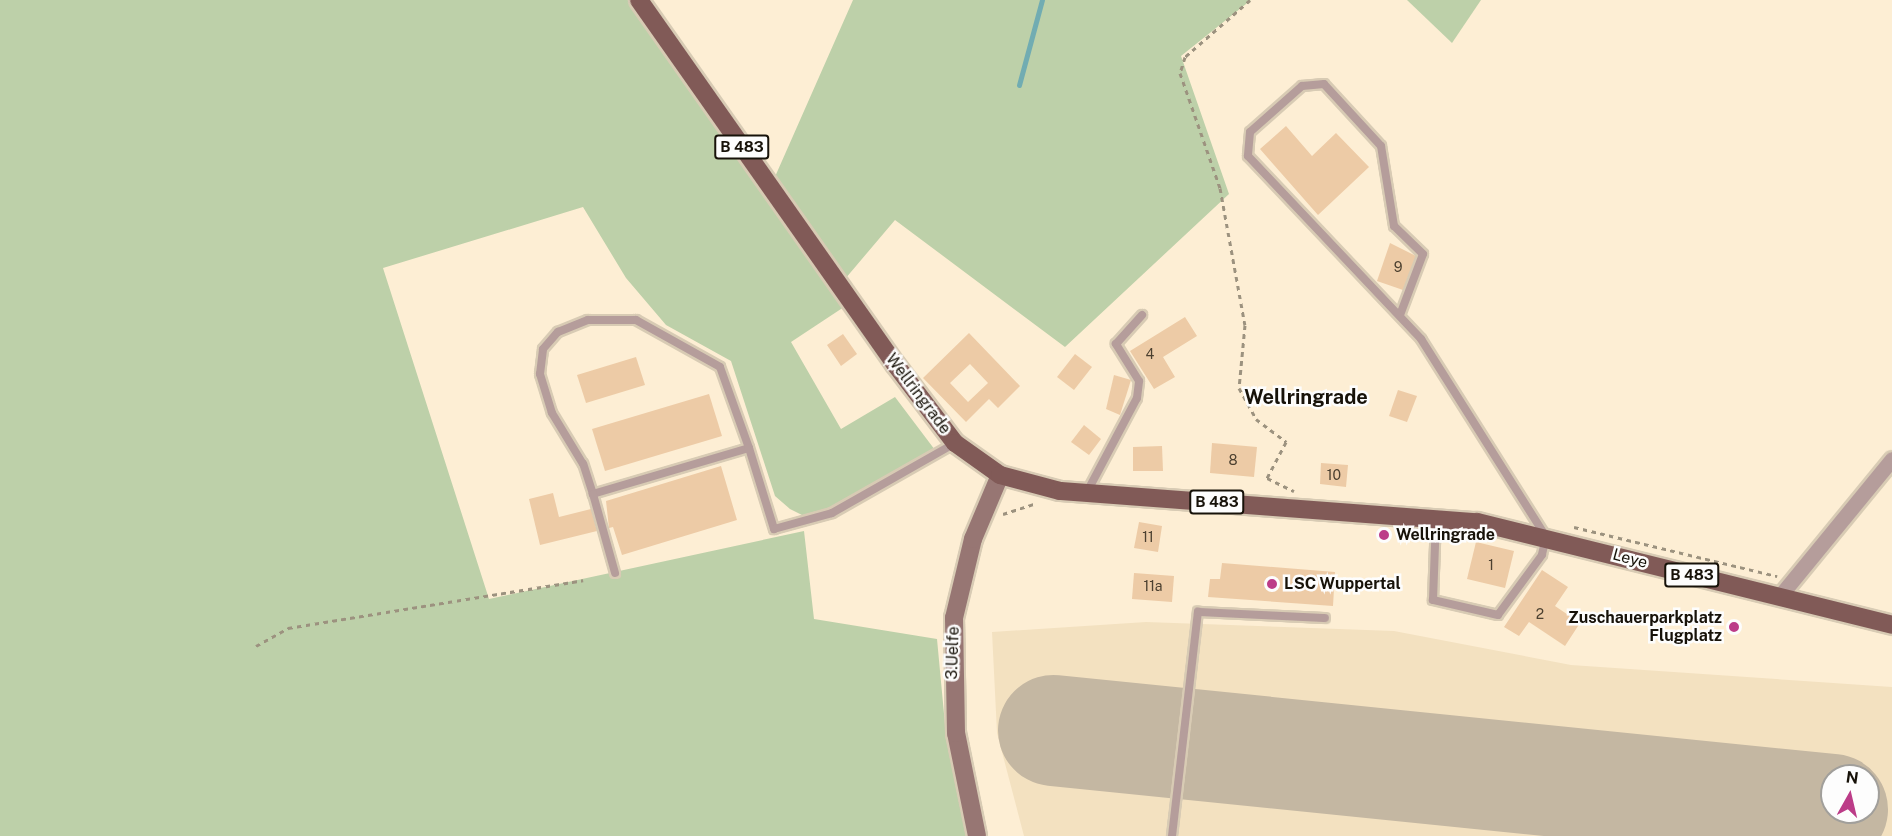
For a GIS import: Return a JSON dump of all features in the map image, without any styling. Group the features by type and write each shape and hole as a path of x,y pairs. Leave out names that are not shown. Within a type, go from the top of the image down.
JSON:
{"main road":[{"name":"Wellringrade","path":"639,0 845,293 955,443 1000,475 1039,488 1086,494 1306,506 1436,517"},
{"name":"Leye","path":"1436,517 1546,537 1892,625"}],"street":[{"path":"1779,597 1892,459"},
{"name":"3.Uelfe","path":"977,836 956,734 954,618 973,539 1000,475"}],"lane":[{"path":"1400,315 1423,254 1394,226 1384,154 1324,84 1302,86 1250,132 1248,156 1400,315 1467,406 1546,537 1542,555 1511,600 1492,616 1433,600 1436,517"},
{"path":"1086,494 1137,398 1139,381 1116,344 1142,315"},
{"path":"615,573 583,464 552,413 540,374 543,349 558,332 588,320 636,320 720,367 749,448 774,529 832,513 955,443"},
{"path":"593,494 749,448"},
{"path":"1172,836 1198,612 1325,618"}],"path":[{"path":"1250,0 1185,57 1180,73 1220,188 1245,325 1239,388 1256,419 1286,442 1268,478 1298,494 1306,506"},
{"path":"1565,525 1793,581"},
{"path":"256,646 288,628 583,580"}],"shaded area":[{"path":"1146,622 1394,631 1571,665 1892,687 1892,836 1024,836 997,733 992,632"}],"green space":[{"path":"0,0 636,0 847,305 791,342 841,429 895,397 935,450 831,510 808,518 790,509 775,496 731,361 666,325 626,278 583,207 383,268 489,599 804,531 814,619 937,639 946,735 966,836 0,836"},
{"path":"853,0 1251,0 1181,56 1229,194 1065,347 895,220 845,279 774,179"},
{"path":"1407,0 1481,0 1452,43"}],"building":[{"path":"1286,126 1312,156 1336,133 1369,167 1318,215 1260,149"},
{"path":"1390,243 1416,256 1403,290 1377,281"},
{"path":"1185,317 1197,336 1163,357 1175,377 1154,389 1130,351"},
{"path":"969,333 1020,386 998,408 989,399 966,422 923,378","holes":["970,364 988,383 968,402 950,383"]},
{"path":"843,334 857,354 841,366 827,345"},
{"path":"1075,354 1092,367 1074,390 1057,377"},
{"path":"636,357 645,385 586,403 577,375"},
{"path":"1114,375 1131,380 1120,415 1106,409"},
{"path":"1398,390 1417,396 1407,422 1389,416"},
{"path":"709,394 722,436 605,471 592,429"},
{"path":"1084,425 1101,439 1089,455 1071,442"},
{"path":"1212,443 1257,447 1254,477 1210,473"},
{"path":"1162,446 1163,471 1133,471 1133,447"},
{"path":"1321,463 1348,465 1346,487 1320,484"},
{"path":"721,466 737,520 622,555 613,527 609,528 606,501"},
{"path":"553,493 559,517 591,509 597,531 540,545 529,499"},
{"path":"1139,522 1162,526 1158,552 1134,548"},
{"path":"1476,542 1514,551 1505,588 1467,579"},
{"name":"LSC Wuppertal","path":"1222,563 1335,572 1333,606 1208,597 1210,579 1220,579"},
{"path":"1542,570 1568,587 1555,606 1580,623 1565,646 1529,622 1519,636 1504,627"},
{"path":"1134,573 1174,576 1172,602 1132,599"}],"waterway":[{"path":"1019,85 1042,0"}],"runway":[{"path":"1053,730 1820,808"}],"place":[{"name":"Wellringrade","path":"1384,535"},
{"name":"LSC Wuppertal","path":"1272,584"},
{"name":"Zuschauerparkplatz Flugplatz","path":"1734,627"}],"district":[{"name":"Wellringrade","path":"1306,397"}]}
